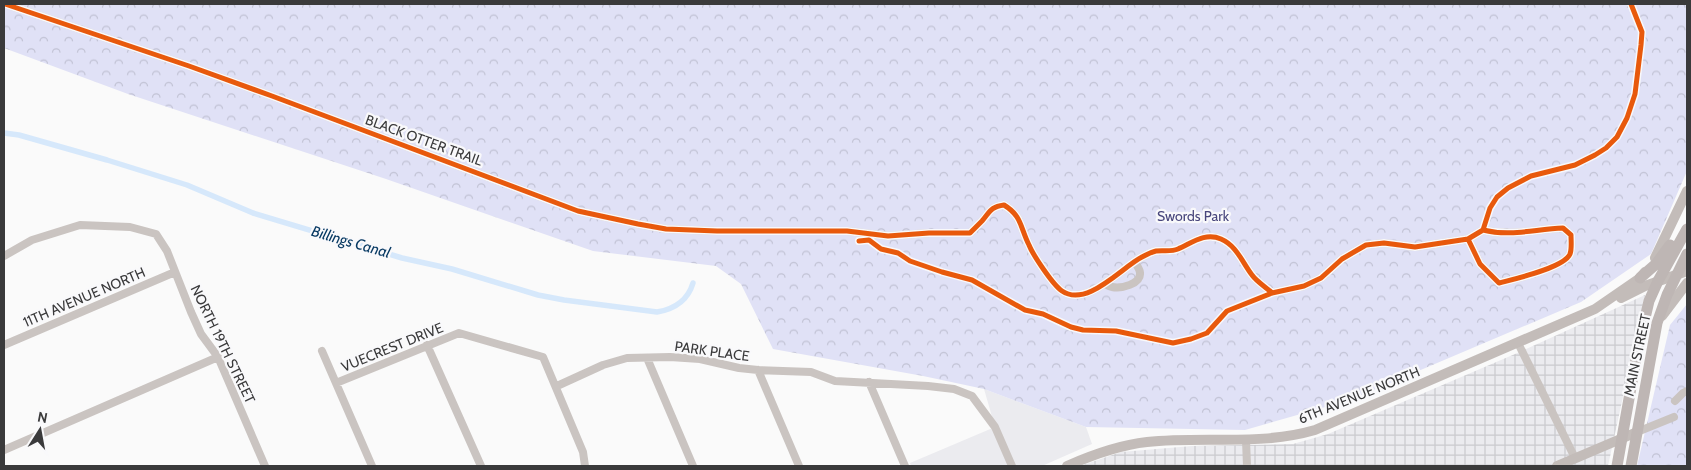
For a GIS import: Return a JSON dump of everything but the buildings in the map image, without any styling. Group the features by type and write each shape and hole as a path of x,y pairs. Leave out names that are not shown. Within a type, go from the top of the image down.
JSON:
{"highway":[{"path":"1640,278 1664,255 1687,222"},
{"name":"MAIN STREET","path":"1617,466 1644,322 1650,301 1658,281 1687,229"},
{"name":"MAIN STREET","path":"1631,466 1657,323 1666,295 1687,254"}],"main road":[{"name":"6TH AVENUE NORTH","path":"1067,466 1105,451 1145,442 1165,440 1273,439 1296,436 1315,430 1595,309 1640,278 1659,253 1687,191"},
{"path":"1595,309 1658,281 1687,271"},
{"path":"1657,323 1687,283"},
{"path":"1557,466 1637,432"}],"street":[{"name":"BLACK OTTER TRAIL","path":"5,4 272,96 578,211 666,229 847,231 888,236 970,233 989,211 995,206 1004,204 1021,221 1028,245 1062,291 1074,295 1089,292 1105,284"},
{"name":"NORTH 19TH STREET","path":"4,256 32,240 80,225 130,226 156,234 167,251 201,334 218,357 265,466"},
{"path":"1134,262 1140,272 1139,278 1135,283 1122,287 1112,287 1105,284 1134,262 1156,251 1176,250 1204,237 1214,236 1231,244 1253,277 1272,293 1304,286 1322,278 1342,259 1366,245 1384,242 1415,247 1468,239 1483,230 1516,234 1563,228 1571,235 1570,253 1564,262 1499,283 1480,264 1468,239"},
{"name":"11TH AVENUE NORTH","path":"4,345 175,272"},
{"name":"VUECREST DRIVE","path":"336,383 459,333 543,357 557,386"},
{"path":"1518,343 1575,458"},
{"path":"428,345 480,466"},
{"path":"322,352 372,466"},
{"path":"4,450 218,357"},
{"name":"PARK PLACE","path":"557,386 603,365 627,358 670,357 700,359 739,368 811,372 835,381 954,389 972,396 995,427 1012,466"},
{"path":"647,358 693,466"},
{"path":"758,370 798,466"},
{"path":"869,382 906,466"},
{"path":"557,386 583,452 582,465"},
{"path":"1675,401 1687,391"},
{"path":"1637,432 1674,416"},
{"path":"1246,440 1247,466"}],"shaded area":[{"path":"1645,295 1608,466 1080,466 1121,452 1192,446 1293,444 1328,434 1515,354"},
{"path":"984,389 1086,427 1092,444 1042,466 911,466 910,463 995,427"}],"green space":[{"name":"Swords Park","path":"4,4 1687,4 1687,171 1651,254 1581,302 1350,400 1245,430 1086,427 984,389 773,349 741,284 716,266 593,251 386,179 128,94 4,48"},
{"path":"1687,304 1687,466 1637,466 1670,325"}],"waterway":[{"name":"Billings Canal","path":"4,133 19,135 107,160 187,185 253,213 402,258 452,269 538,295 657,312 670,309 680,303 688,294 693,283"}],"cycle path":[{"path":"5,4 189,66 578,211 666,229 847,231 888,236 970,233 991,210 1004,205 1014,213 1020,222 1031,250 1058,288 1072,295 1093,290 1150,253 1175,250 1199,239 1210,237 1227,242 1239,255 1254,278 1272,293"},
{"path":"859,241 869,240 881,249 898,253 910,261 972,280 1025,310 1043,314 1071,327 1083,330 1116,331 1173,343 1191,339 1207,333 1227,311 1272,293 1304,286 1321,278 1342,259 1366,245 1384,243 1415,247 1468,239 1483,230 1490,208 1497,197 1508,188 1531,176 1575,165 1606,148 1617,137 1627,118 1635,94 1642,32 1631,4"},
{"path":"1468,239 1480,264 1499,283 1549,268 1566,259 1571,252 1571,235 1563,228 1513,233 1483,230"}]}
